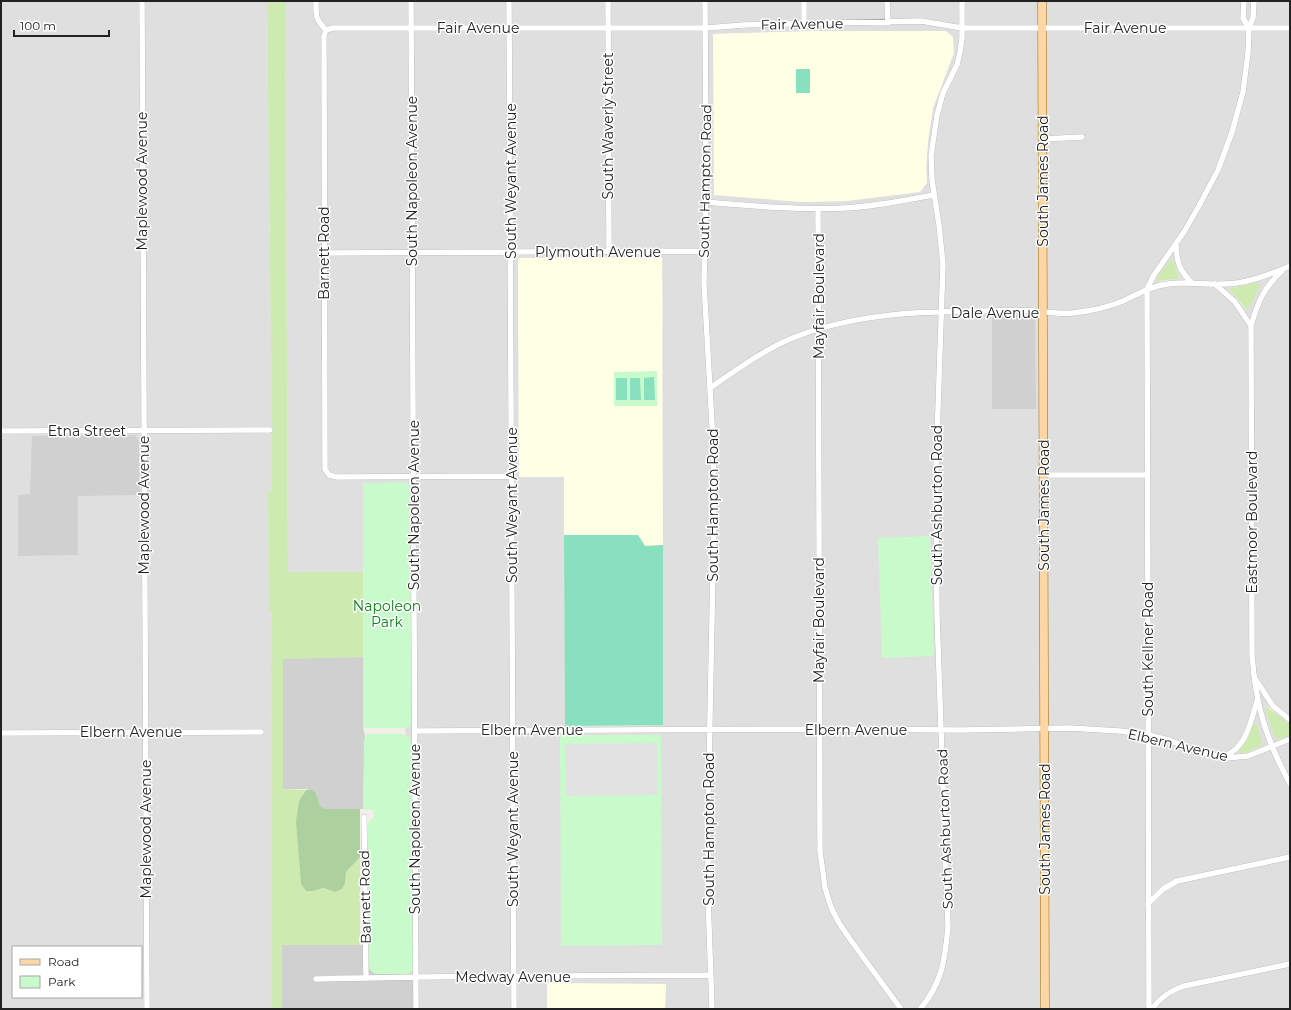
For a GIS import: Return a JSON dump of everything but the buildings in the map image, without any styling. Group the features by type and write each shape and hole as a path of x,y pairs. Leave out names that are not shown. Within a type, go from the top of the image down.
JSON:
{"main road":[{"name":"South James Road","path":"1042,1 1045,1009"}],"street":[{"name":"Maplewood Avenue","path":"142,1 147,1009"},
{"path":"316,1 316,16 318,21 326,30"},
{"name":"South Napoleon Avenue","path":"411,1 416,1009"},
{"name":"South Weyant Avenue","path":"509,1 514,1009"},
{"name":"South Waverly Street","path":"608,1 609,252"},
{"name":"South Hampton Road","path":"706,1 706,202 704,283 713,442 714,561 708,897 712,1009"},
{"path":"804,1 804,24"},
{"path":"887,1 888,23"},
{"name":"South Ashburton Road","path":"920,1009 930,996 939,979 944,962 948,927 937,616 936,466 940,313 943,264 934,195 932,156 935,123 944,94 957,65 961,45 962,1"},
{"path":"1244,1 1243,18 1249,28"},
{"path":"1147,289 1154,275 1176,245 1196,213 1218,170 1232,132 1243,92 1248,53 1249,28 1253,18 1254,1"},
{"name":"Fair Avenue","path":"326,30 334,28 706,28 743,25 927,22 962,28 1290,28"},
{"name":"Barnett Road","path":"326,30 324,36 325,469 329,475 337,477 414,476"},
{"path":"1043,139 1082,137"},
{"path":"706,202 780,208 818,209 879,205 934,195"},
{"name":"Mayfair Boulevard","path":"818,209 820,851 825,888 831,907 839,923 901,1009"},
{"path":"1176,245 1176,258 1179,268 1192,283"},
{"name":"Plymouth Avenue","path":"324,253 704,251"},
{"name":"Dale Avenue","path":"710,388 769,349 790,339 848,321 893,314 982,311 1072,313 1102,309 1123,301 1147,289 1168,284 1238,283 1271,274 1290,266"},
{"name":"Eastmoor Boulevard","path":"1290,266 1273,279 1262,294 1251,326 1252,646 1254,676 1262,722 1271,746 1290,784"},
{"path":"1215,284 1235,302 1251,326"},
{"name":"South Kellner Road","path":"1147,289 1149,1009"},
{"name":"Etna Street","path":"1,431 270,430"},
{"path":"1044,475 1147,475"},
{"path":"414,476 512,476"},
{"path":"1254,676 1273,706 1290,720"},
{"path":"1221,758 1233,751 1242,741 1257,700"},
{"name":"Elbern Avenue","path":"415,731 820,729 1097,730 1148,735 1170,740 1198,752 1221,758 1248,756 1290,739"},
{"name":"Elbern Avenue","path":"1,732 261,732"},
{"name":"Barnett Road","path":"364,817 366,978"},
{"path":"1148,904 1163,889 1177,881 1290,856"},
{"path":"1152,1009 1163,996 1184,986 1290,964"},
{"name":"Medway Avenue","path":"316,979 710,975"}],"shaded area":[{"path":"1,1 267,1 272,434 272,491 268,492 269,611 272,613 272,1009 1,1009"},
{"path":"285,1 1290,1 1290,725 1281,719 1270,707 1265,709 1274,737 1280,739 1290,735 1290,1009 665,1009 666,984 547,984 547,1009 416,1009 416,977 410,972 412,970 409,737 406,736 405,728 409,727 411,722 409,485 363,483 363,572 288,573","holes":["817,31 946,31 943,82 933,108 928,141 926,168 927,183 847,201 802,202 765,199 713,34","662,257 662,725 565,726 564,477 519,477 518,259","1170,260 1173,261 1179,276 1176,279 1160,282 1157,277","1244,286 1260,286 1253,297 1249,308 1245,309 1229,289","1253,724 1255,724 1261,746 1242,754 1239,749 1247,740"]},
{"path":"817,31 946,31 953,37 954,53 933,108 928,141 926,168 927,183 920,192 847,201 802,202 714,195 713,34"},
{"path":"662,257 663,545 645,546 638,535 564,535 564,477 519,477 518,258"},
{"path":"1031,315 1035,319 1036,409 992,409 992,316"},
{"path":"135,435 139,440 140,495 78,496 78,555 18,556 18,495 30,494 32,436"},
{"path":"363,657 363,728 365,736 363,809 326,809 320,806 316,793 311,789 283,789 283,658"},
{"path":"657,743 658,795 566,796 565,744"},
{"path":"282,945 368,945 375,974 407,974 410,972 416,977 416,1009 282,1009"},
{"path":"547,983 666,984 665,1009 547,1009"}],"green space":[{"path":"267,1 285,1 288,572 363,572 363,657 283,659 283,789 306,790 299,801 313,891 323,888 335,892 342,889 345,884 346,872 360,857 360,945 282,945 282,1009 272,1009 272,613 269,611 268,492 272,491 272,434"},
{"path":"796,69 810,69 810,93 796,93"},
{"path":"1170,260 1173,261 1179,276 1177,279 1158,281 1157,277"},
{"path":"1258,283 1260,286 1247,310 1229,289 1231,288"},
{"path":"657,371 657,406 614,406 614,372"},
{"path":"654,377 655,400 644,400 644,378"},
{"path":"616,378 627,378 627,400 616,400"},
{"path":"630,378 640,378 641,400 630,400"},
{"name":"Napoleon Park","path":"363,483 408,483 410,488 411,722 409,727 405,728 363,728"},
{"path":"564,535 638,535 645,546 663,545 663,725 565,726"},
{"path":"930,536 934,656 882,658 878,538"},
{"path":"1267,707 1290,725 1290,735 1280,739 1274,737 1265,709"},
{"path":"1253,724 1257,725 1262,744 1259,747 1242,754 1240,753 1239,749 1247,740"},
{"path":"367,734 401,734 409,737 411,742 413,969 409,974 375,974 370,970 368,965 368,825 369,821 374,818 373,810 363,809 364,740"},
{"path":"560,735 661,735 662,945 561,946"},
{"path":"311,789 316,793 320,806 326,809 360,809 360,857 346,872 345,884 342,889 335,892 323,888 313,891 306,891 301,884 296,821 299,801 306,790"}]}
